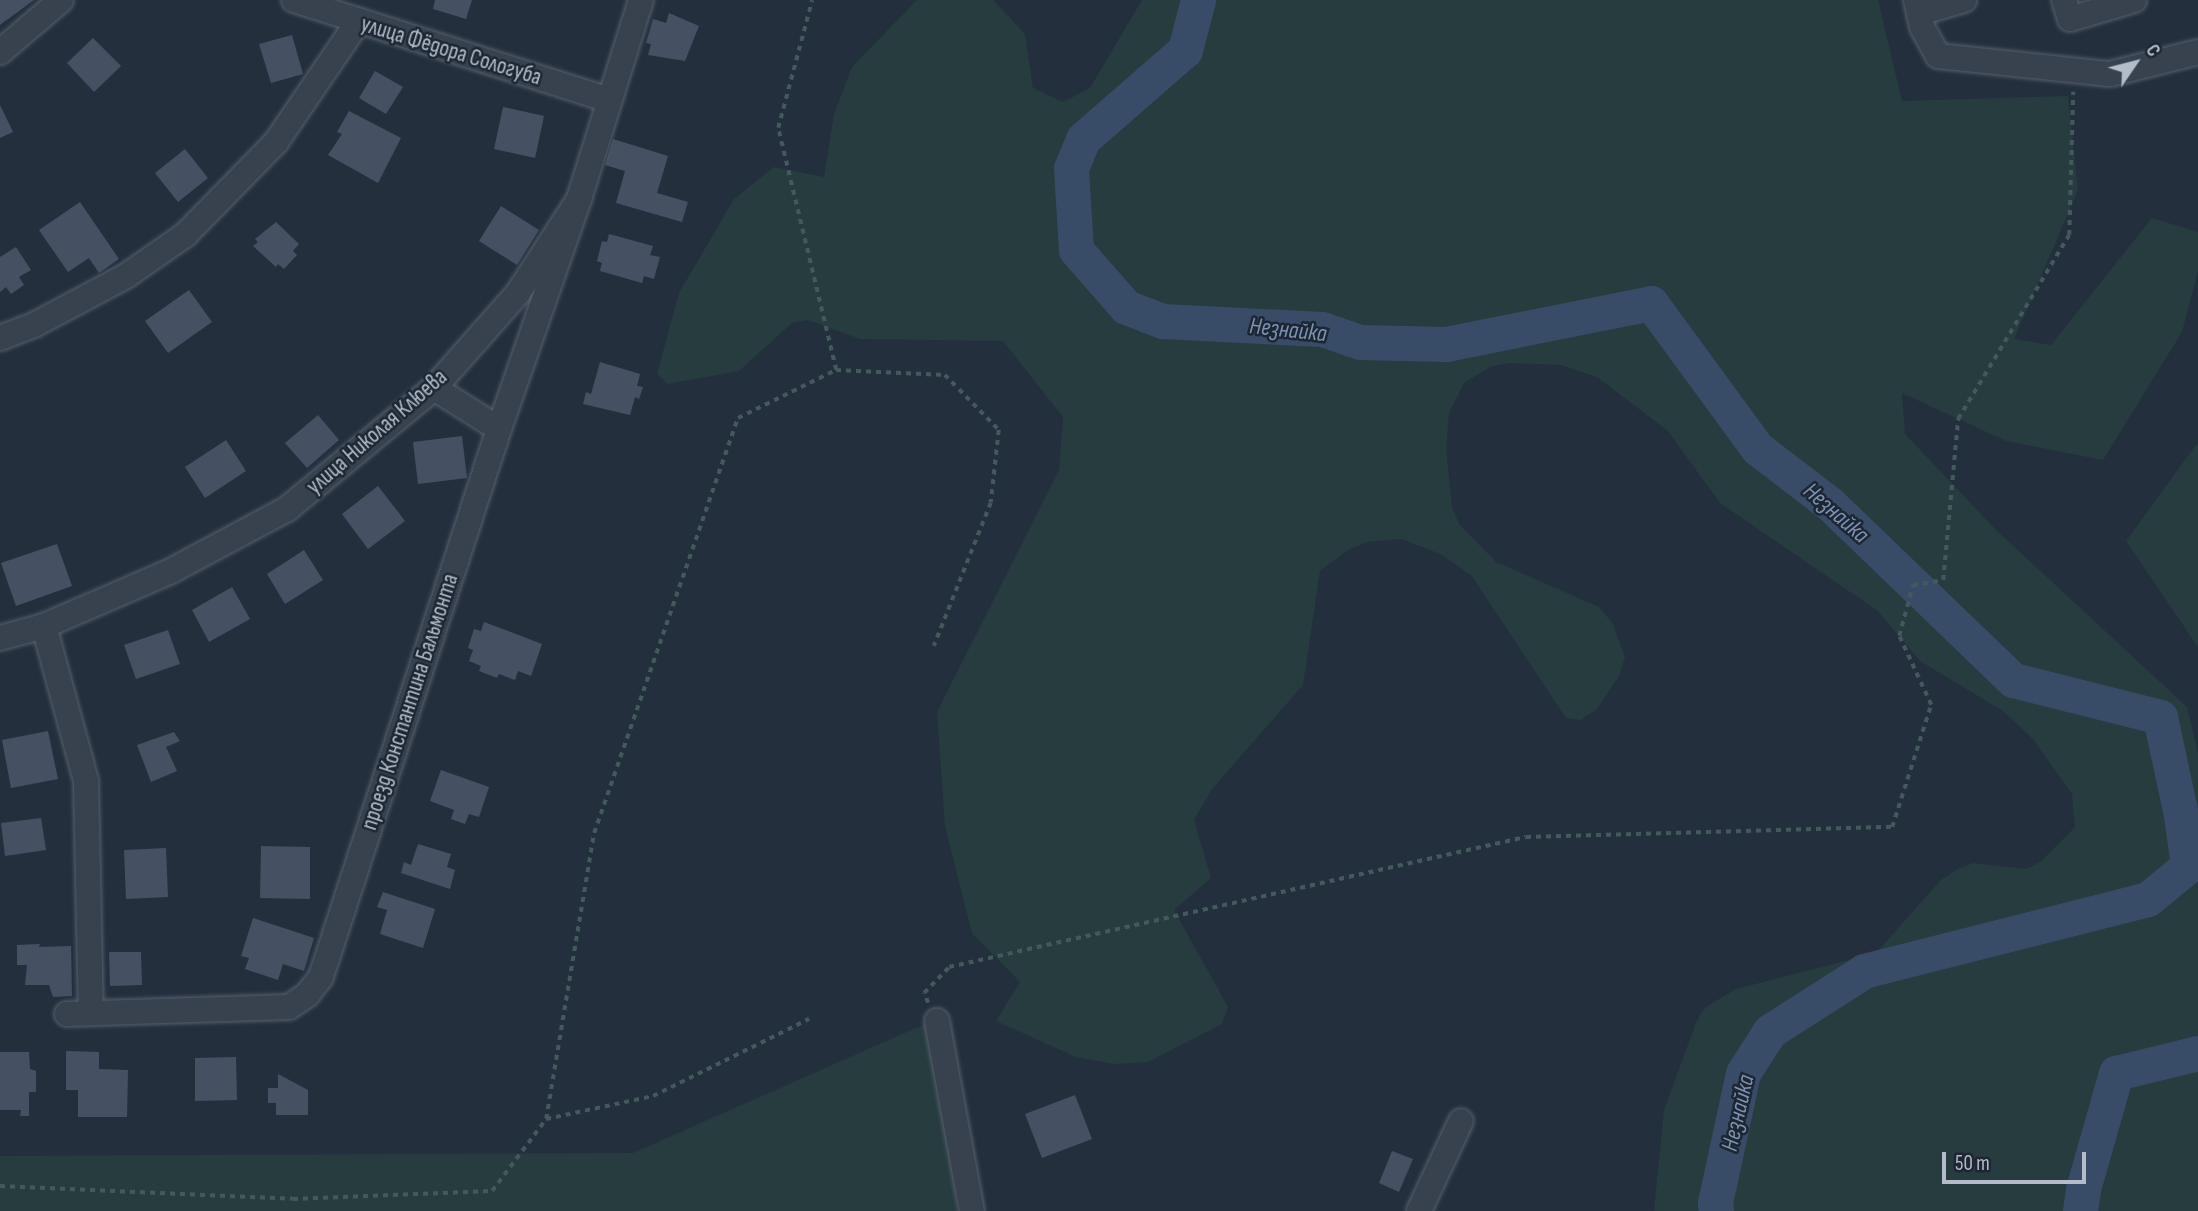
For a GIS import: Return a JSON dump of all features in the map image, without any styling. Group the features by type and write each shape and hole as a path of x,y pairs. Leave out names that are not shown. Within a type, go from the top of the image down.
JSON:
{"street":[{"path":"0,52 61,0"},
{"name":"улица Фёдора Сологуба","path":"294,0 610,100"},
{"name":"улица Николая Клюева","path":"0,638 44,626 171,570 287,509 434,388 518,293 579,199 642,0"},
{"path":"1964,0 1917,7 1922,27 1938,56 2110,74 2198,52"},
{"path":"2064,0 2070,19 2134,0"},
{"path":"0,338 34,324 126,276 185,234 276,142 358,22"},
{"name":"проезд Константина Бальмонта","path":"44,626 86,781 79,1013 289,1007 307,995 321,977 499,429 579,199"},
{"path":"434,388 499,429"},
{"path":"937,1021 972,1211"},
{"path":"1419,1211 1461,1121"}],"path":[{"path":"812,0 778,128 836,370"},
{"path":"937,1021 924,993 949,967 1526,837 1892,827 1931,705 1899,636 1913,585 1943,580 1958,419 2069,235 2074,70"},
{"path":"0,1186 293,1199 492,1191 546,1119 594,833 738,418 836,370 945,375 999,429 991,503 934,646"},
{"path":"546,1119 653,1096 809,1019"}],"green space":[{"path":"917,0 993,0 1025,34 1033,88 1063,102 1090,88 1142,0 1878,0 1902,101 2068,96 2078,190 2014,339 2051,345 2152,218 2198,232 2198,271 2182,332 2103,460 2006,441 1902,393 1905,434 1995,529 2187,707 2198,753 2198,1211 1654,1211 1664,1110 1697,1020 1706,1007 1736,989 1876,953 1941,880 1956,870 1973,863 2026,869 2040,862 2075,827 2072,794 2032,738 2003,711 1920,661 1878,611 1720,503 1668,431 1597,377 1561,365 1510,363 1492,366 1464,383 1449,413 1446,449 1452,507 1459,524 1496,562 1599,607 1613,624 1625,657 1619,676 1597,709 1581,720 1566,718 1471,575 1440,554 1402,539 1367,542 1348,550 1320,571 1303,685 1212,789 1194,820 1211,878 1174,910 1228,1007 1222,1024 1148,1062 1114,1064 1076,1057 996,1021 1020,982 972,933 945,827 937,712 1059,470 1063,417 1003,341 860,339 808,320 792,323 739,371 668,384 657,374 679,293 734,199 774,167 824,177 834,114 852,67"},
{"path":"2198,442 2198,647 2126,541"},
{"path":"934,1020 957,1211 0,1211 0,1156 633,1153"}],"building":[{"path":"0,0 34,0 0,25"},
{"path":"435,0 472,0 466,19 433,9"},
{"path":"669,13 699,26 685,61 648,55 651,44 646,43 653,19 666,23"},
{"path":"292,35 303,74 271,83 259,44"},
{"path":"93,38 121,66 94,92 67,63"},
{"path":"375,71 403,87 386,114 359,98"},
{"path":"0,105 13,132 0,138"},
{"path":"503,107 544,116 535,158 494,149"},
{"path":"349,111 401,138 378,183 328,155 342,134 337,132"},
{"path":"613,139 668,156 657,193 688,202 682,222 616,203 625,171 605,165"},
{"path":"185,149 208,178 178,202 155,173"},
{"path":"80,202 119,259 99,273 89,258 68,272 39,230"},
{"path":"501,206 539,230 517,265 479,241"},
{"path":"276,222 299,244 293,251 297,255 284,269 278,264 276,267 253,246 258,242 255,239"},
{"path":"609,234 653,246 650,255 660,257 654,279 644,276 642,283 600,271 602,263 597,261 602,241 607,242"},
{"path":"16,247 31,270 19,277 24,285 11,294 6,287 0,292 0,257"},
{"path":"189,290 212,322 168,353 145,321"},
{"path":"600,362 640,374 637,386 643,387 639,399 635,397 630,415 583,404 586,392 591,394"},
{"path":"318,415 339,440 307,468 285,443"},
{"path":"462,436 467,478 418,484 413,442"},
{"path":"226,440 246,471 205,498 185,467"},
{"path":"378,486 405,521 368,549 342,514"},
{"path":"57,544 72,586 16,606 1,563"},
{"path":"304,550 323,580 285,604 267,574"},
{"path":"232,587 250,619 209,642 192,610"},
{"path":"484,622 542,644 531,676 518,671 515,680 499,674 497,678 479,671 481,666 469,661 473,650 468,648 474,629 481,631"},
{"path":"168,630 180,664 136,679 124,645"},
{"path":"48,731 58,779 11,788 2,740"},
{"path":"174,732 180,741 166,747 177,771 151,782 137,745"},
{"path":"441,770 489,787 479,817 469,814 465,824 451,819 454,810 430,801"},
{"path":"41,818 46,850 5,856 1,823"},
{"path":"418,844 451,854 447,867 455,870 450,889 401,873 404,862 411,865"},
{"path":"261,846 310,847 310,899 260,898"},
{"path":"166,848 168,897 126,899 124,850"},
{"path":"383,892 435,909 423,948 380,934 387,910 377,907"},
{"path":"253,918 314,938 304,971 283,964 278,980 245,969 249,958 241,956"},
{"path":"40,944 39,947 71,946 72,996 53,997 49,985 25,985 27,965 17,965 17,945"},
{"path":"109,952 141,952 142,985 110,986"},
{"path":"66,1051 99,1052 99,1069 128,1070 127,1117 78,1117 78,1090 66,1090"},
{"path":"0,1052 29,1052 30,1069 36,1071 36,1092 29,1092 29,1116 20,1116 21,1110 0,1110"},
{"path":"236,1057 237,1100 195,1101 195,1058"},
{"path":"278,1074 308,1090 308,1115 276,1115 276,1103 268,1103 268,1088 278,1088"},
{"path":"1075,1095 1092,1139 1042,1158 1025,1114"},
{"path":"1392,1151 1413,1159 1399,1192 1379,1183"}],"waterway":[{"name":"Незнайка","path":"1198,0 1185,50 1083,139 1071,168 1076,250 1126,307 1163,321 1322,329 1360,342 1446,344 1651,303 1757,448 1830,504 2013,680 2160,717 2181,815 2188,866 2148,899 1864,971 1770,1031 1743,1073 1715,1203 1716,1211"},
{"path":"2080,1211 2083,1189 2116,1073 2198,1053"}]}
